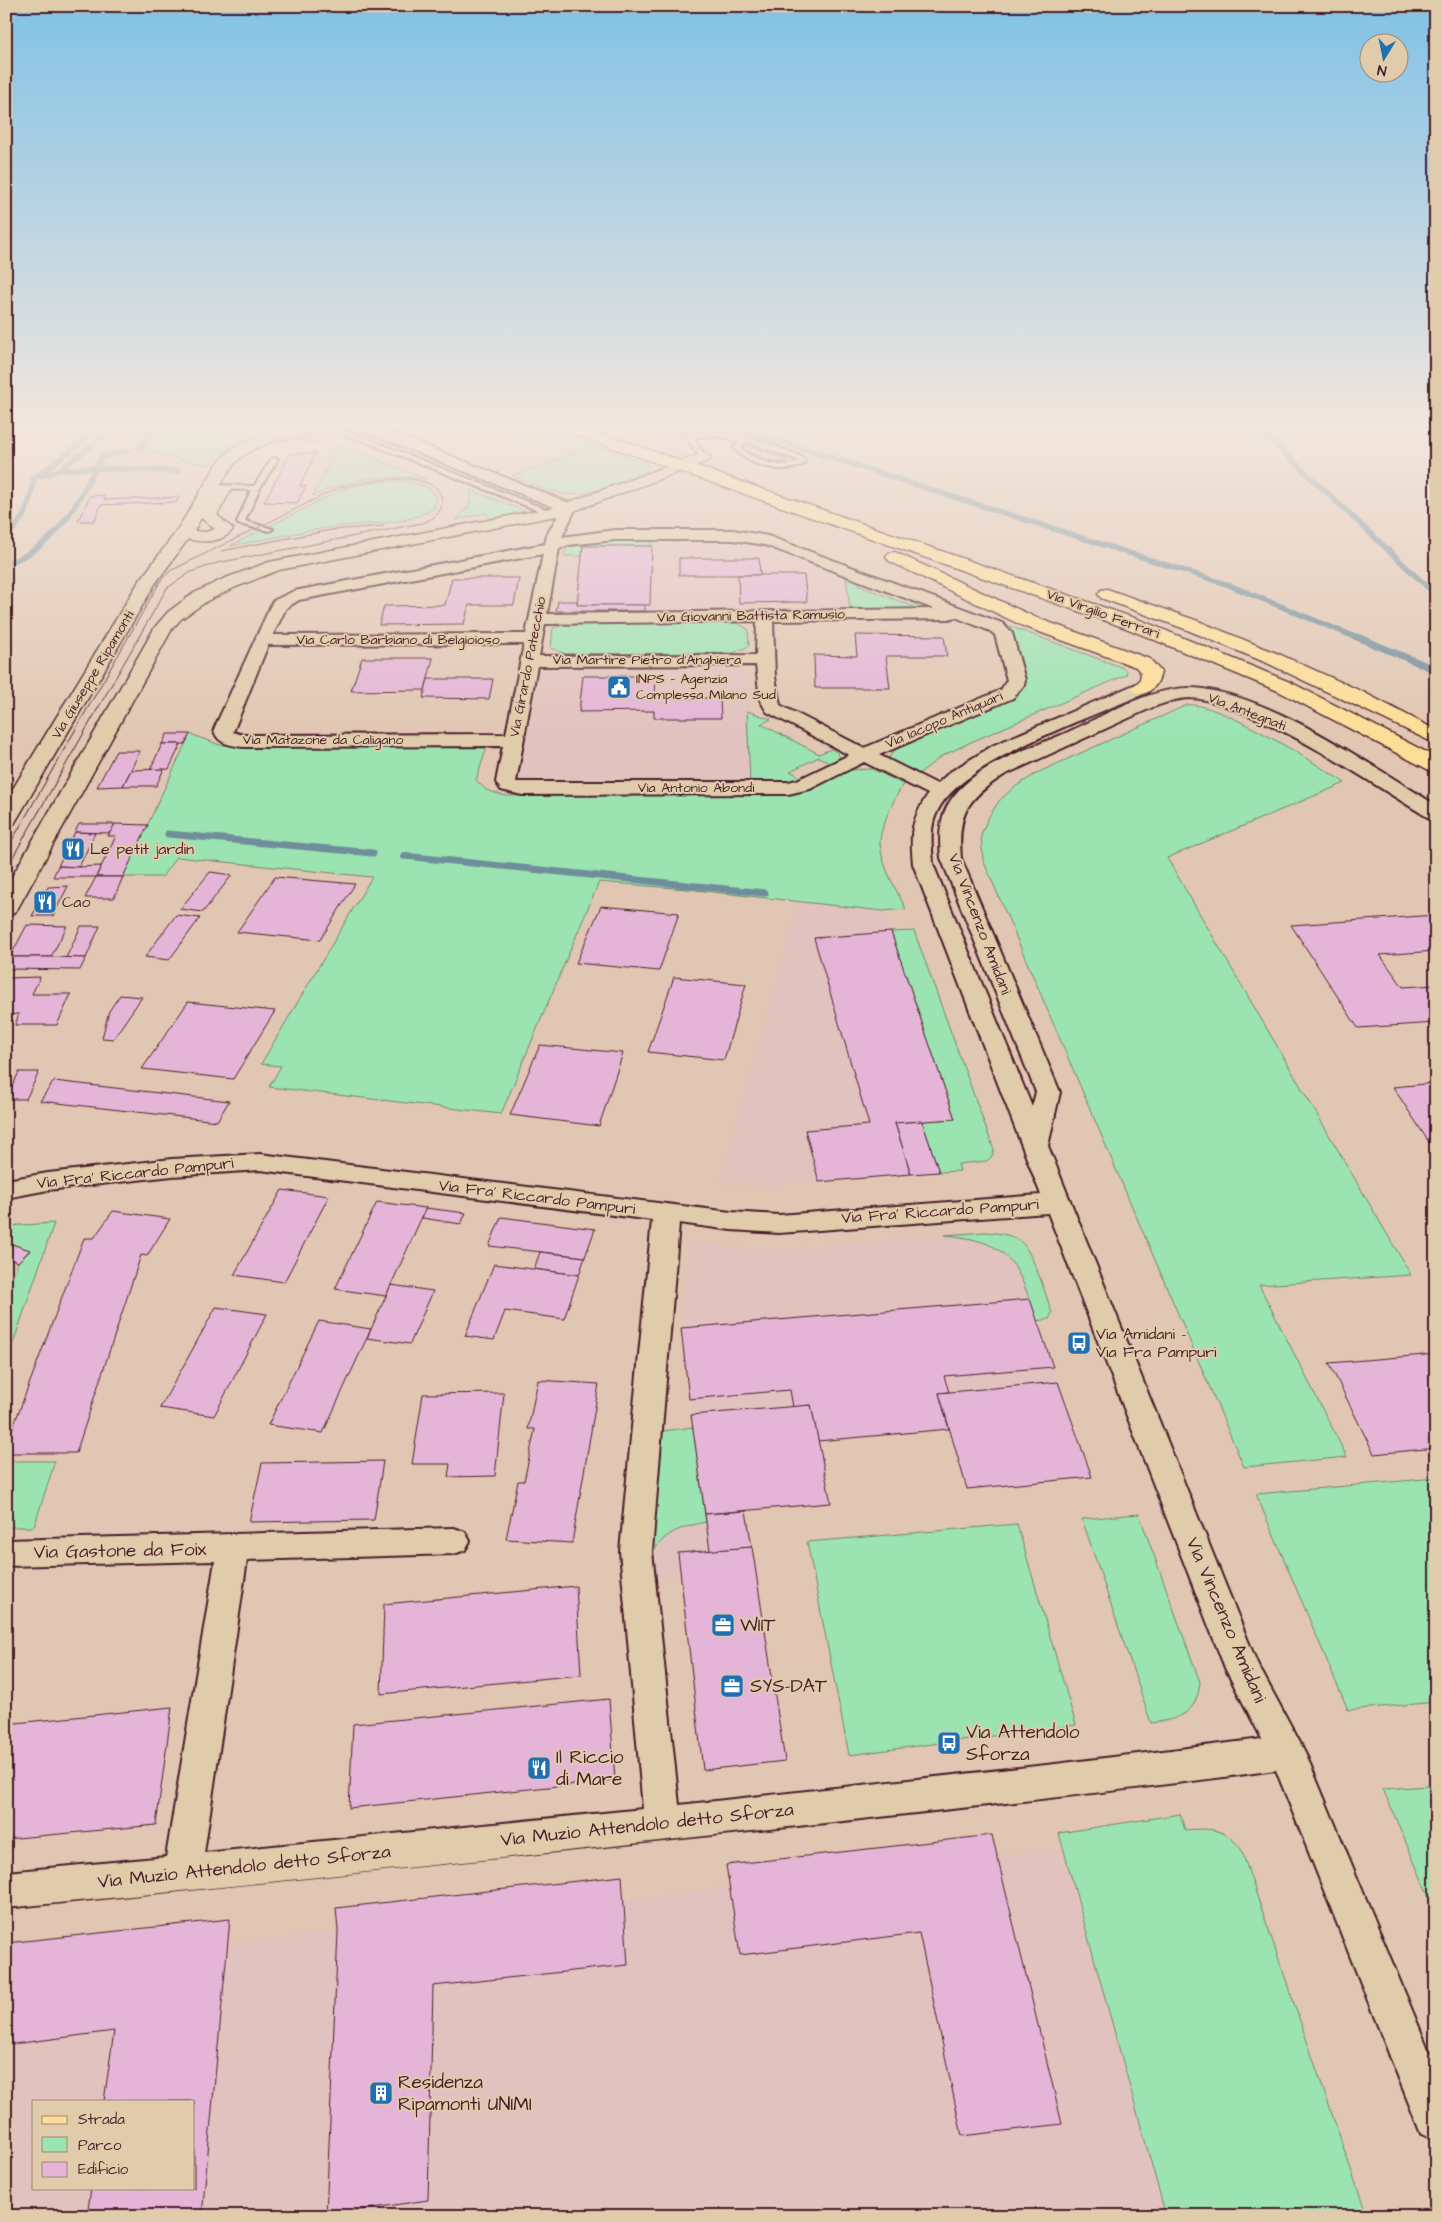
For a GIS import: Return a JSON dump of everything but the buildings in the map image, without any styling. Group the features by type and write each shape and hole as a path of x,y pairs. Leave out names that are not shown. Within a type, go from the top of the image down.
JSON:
{"main road":[{"path":"821,528 880,550 1030,622 1143,663 1151,672 1149,682 1142,688"},
{"name":"Via Virgilio Ferrari","path":"872,528 1178,641 1285,687 1436,766"},
{"name":"Via Virgilio Ferrari","path":"1092,589 1157,612 1284,663 1436,738"}],"street":[{"name":"Via Giuseppe Ripamonti","path":"6,819 147,583 188,528"},
{"name":"Via Giuseppe Ripamonti","path":"184,533 202,537 222,532 225,528"},
{"path":"6,908 164,627 185,606 216,589 275,566 475,528"},
{"name":"Via Girardo Patecchio","path":"550,528 553,541"},
{"name":"Via Girardo Patecchio","path":"522,789 508,786 506,782 553,541 559,528"},
{"name":"Via Matazone da Caligano","path":"514,740 243,741 231,739 224,734 223,729 279,605 294,596 553,541 607,536 745,536 768,541 964,613"},
{"name":"Via Giovanni Battista Ramusio","path":"538,618 964,613"},
{"name":"Via Iacopo Antiquari","path":"863,754 1007,694 1015,685 1015,677 1002,633 996,627 964,613"},
{"path":"765,616 765,660 769,699 772,707 778,712 939,792"},
{"name":"Via Carlo Barbiano di Belgioioso","path":"262,640 534,639"},
{"name":"Via Martire Pietro d'Anghiera","path":"529,661 765,660"},
{"name":"Via Vincenzo Amidani","path":"1142,688 988,755 958,774 939,792 923,822 920,853 1242,1668 1286,1752 1436,2119"},
{"name":"Via Vincenzo Amidani","path":"1036,1145 1048,1092 951,858 949,832 952,816 962,799 980,782 1004,768 1156,701 1187,693"},
{"name":"Via Antegnati","path":"1187,693 1210,696 1251,711 1310,738 1436,814"},
{"name":"Via Antonio Abondi","path":"522,789 788,788 805,784 863,754"},
{"name":"Via Fra' Riccardo Pampuri","path":"10,1187 214,1162 260,1162 666,1214 779,1224 1057,1203"},
{"path":"663,1824 636,1551 666,1214"},
{"name":"Via Gastone da Foix","path":"6,1553 454,1541"},
{"path":"182,1874 233,1548"},
{"name":"Via Muzio Attendolo detto Sforza","path":"6,1890 182,1874 663,1824 1173,1768 1286,1752"}],"lane":[{"path":"264,528 269,529"}],"shaded area":[{"path":"727,539 757,542 819,565 820,575 846,575 850,611 556,612 564,552 570,546 595,541"},
{"path":"725,668 739,670 746,675 750,782 747,784 522,784 516,781 535,671 541,669"},
{"path":"799,901 883,911 955,1119 922,1121 939,1172 767,1186 719,1184"},
{"path":"945,1235 973,1238 987,1242 1012,1260 1019,1270 1092,1477 967,1489 949,1429 818,1441 831,1503 746,1511 785,1761 703,1770 681,1576 650,1578 651,1557 663,1538 675,1530 706,1522 681,1328 688,1242 738,1248 792,1248"},
{"path":"992,1835 997,1856 1062,1849 1166,2216 6,2216 6,1943 230,1919 228,1943 338,1931 336,1908 622,1876 625,1900 729,1887 726,1865"}],"green space":[{"path":"266,528 334,528 296,533 230,546"},
{"path":"652,539 652,546 583,546 582,556 563,556 567,548 595,541"},
{"path":"846,575 865,581 857,585 912,606 921,602 934,607 935,610 850,611"},
{"path":"998,622 1121,667 1127,671 1126,675 971,742 942,756 917,775 894,763 889,757 897,748 1021,690 1023,686"},
{"path":"737,623 748,629 749,646 734,653 566,654 551,648 553,628 566,624"},
{"path":"1187,705 1201,706 1243,723 1291,749 1345,783 1167,858 1411,1275 1259,1285 1347,1457 1244,1467 983,860 981,835 988,818 999,801 1013,788 1039,772"},
{"path":"747,711 771,719 761,724 819,754 831,749 837,752 840,758 831,764 819,757 790,771 802,778 790,783 747,784 750,782"},
{"path":"190,734 220,745 488,744 476,780 486,790 505,796 789,792 811,790 850,770 872,769 903,784 885,822 880,837 880,844 886,869 906,909 883,911 686,889 599,882 501,1114 269,1087 281,1066 261,1064 372,877 176,857 162,877 123,877"},
{"path":"914,931 994,1150 992,1156 987,1161 958,1164 960,1171 939,1172 922,1121 955,1119 891,932"},
{"path":"54,1223 6,1364 6,1292 18,1262 30,1251 6,1242 6,1226"},
{"path":"986,1232 1012,1237 1025,1246 1039,1274 1052,1313 1049,1319 1037,1321 1017,1270 1008,1258 984,1243 945,1235"},
{"path":"693,1427 706,1522 673,1532 660,1542 651,1557 656,1432"},
{"path":"6,1461 55,1461 34,1527 6,1527"},
{"path":"1436,1478 1436,1702 1348,1710 1256,1494"},
{"path":"1139,1514 1200,1682 1198,1693 1191,1708 1178,1717 1151,1723 1082,1519"},
{"path":"1017,1524 1076,1725 849,1755 807,1542"},
{"path":"1428,1786 1436,1803 1436,1913 1383,1789"},
{"path":"1180,1814 1185,1830 1202,1829 1223,1833 1241,1849 1367,2216 1166,2216 1059,1833"}],"waterway":[{"path":"6,536 15,528"},
{"path":"6,564 25,556 40,546 58,528"},
{"path":"1050,528 1226,584 1360,639"},
{"path":"1364,528 1436,595"},
{"path":"1357,637 1436,670"},
{"path":"168,834 373,853"},
{"path":"404,856 765,893"}],"tram line":[{"path":"6,851 161,580 170,571 258,528"},
{"path":"221,551 331,530 362,528"},
{"path":"6,869 167,588 191,572 217,563 398,528"}],"place":[{"name":"INPS – Agenzia Complessa Milano Sud","path":"619,687"},
{"name":"Le petit jardin","path":"73,849"},
{"name":"Cao","path":"45,902"},
{"name":"Via Amidani - Via Fra Pampuri","path":"1079,1343"},
{"name":"WIIT","path":"723,1625"},
{"name":"SYS-DAT","path":"732,1686"},
{"name":"Via Attendolo Sforza","path":"949,1743"},
{"name":"Il Riccio di Mare","path":"539,1768"},
{"name":"Residenza Ripamonti UNIMI","path":"381,2093"}]}
